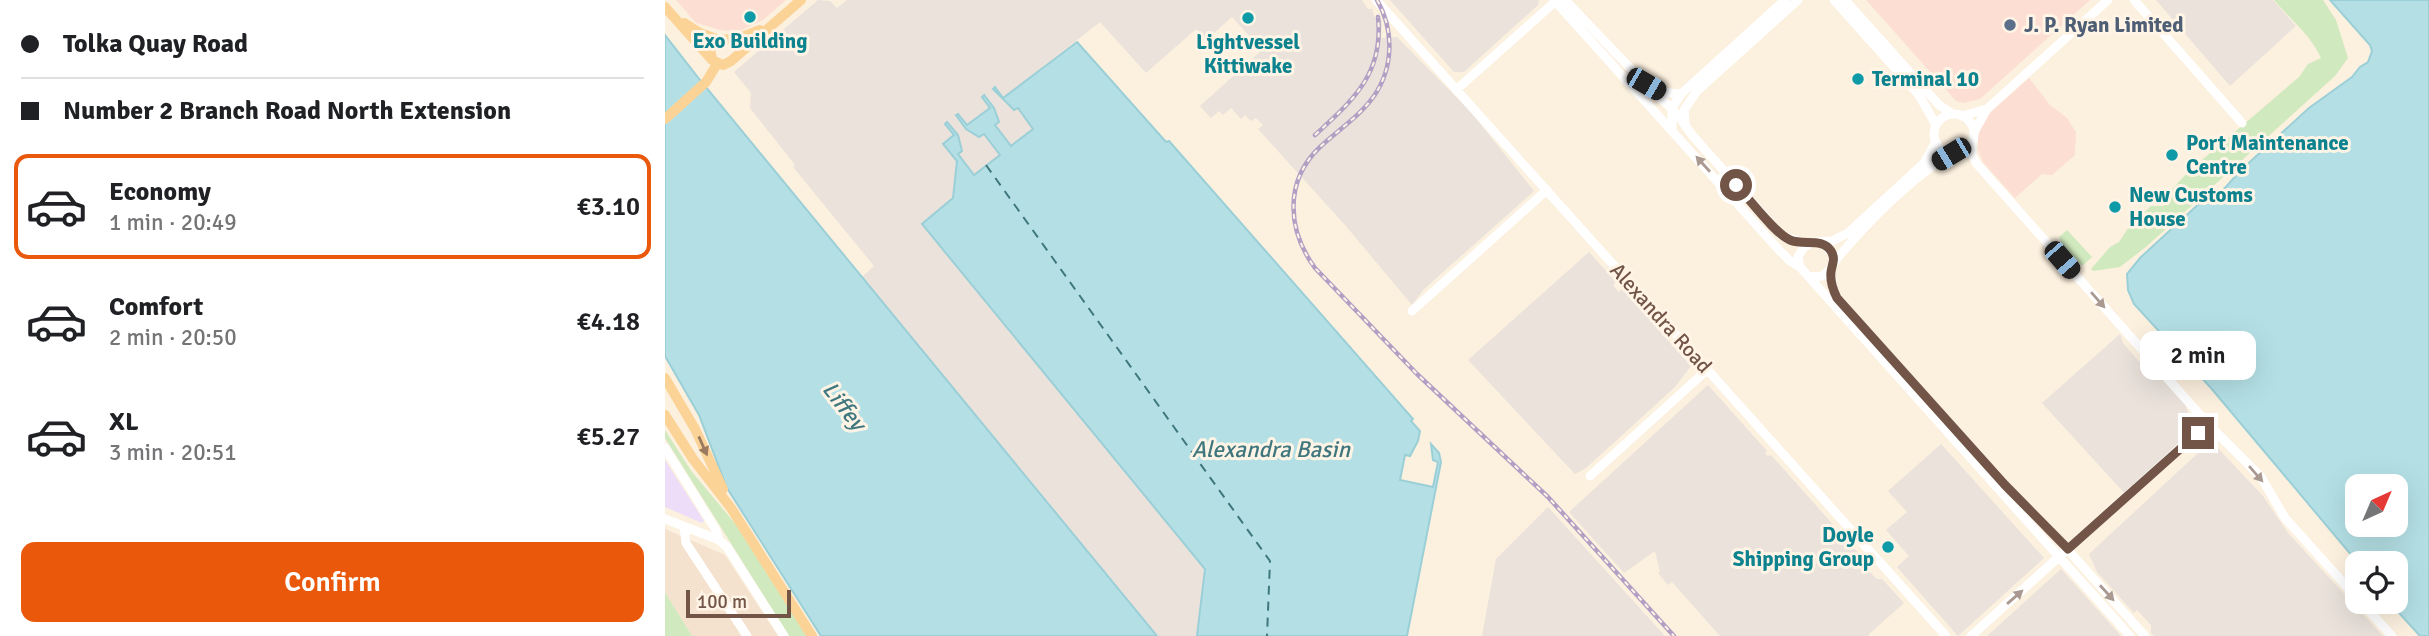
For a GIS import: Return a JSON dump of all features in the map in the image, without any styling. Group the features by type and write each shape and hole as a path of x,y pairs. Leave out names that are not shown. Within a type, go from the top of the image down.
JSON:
{"main road":[{"path":"665,7 715,62 723,65 801,0"},
{"path":"665,7 691,29 731,43 734,49 731,61"},
{"path":"665,119 706,82 715,62 710,48 720,40 749,35 775,23"},
{"path":"665,378 695,429 731,508"},
{"path":"665,415 693,459 731,508 812,636"}],"street":[{"name":"Alexandra Road","path":"1376,0 1945,636"},
{"path":"1456,90 1558,0"},
{"path":"1558,0 1655,95 1672,108 1685,122 1692,135 1782,236 1807,244 1832,242 1848,233 1924,163 1936,142"},
{"path":"1558,0 2130,636"},
{"path":"1672,129 1672,108 1681,94 1785,0"},
{"path":"1685,122 1685,110 1697,92 1798,0"},
{"path":"1834,0 1919,95 1935,125 1936,142 1941,149 1951,154"},
{"path":"1845,0 1940,105 1971,123 1974,132"},
{"path":"2108,0 1987,109 1974,132 1972,154 1976,163 2209,425 2261,477 2285,518 2345,585"},
{"path":"2134,0 2242,123"},
{"path":"1626,78 1633,71"},
{"path":"1646,84 1660,92 1681,94"},
{"path":"1935,125 1941,119 1987,109"},
{"path":"1809,276 1823,276 1874,219 1934,164 1951,154 1964,152 1972,144"},
{"path":"1412,311 1547,190"},
{"path":"1822,243 1832,253 1833,289 1837,298 2145,636"},
{"path":"1800,267 1798,257 1807,244"},
{"path":"1590,476 1707,370"},
{"path":"1971,636 2189,440 2201,432 2212,439"},
{"path":"665,448 716,530 719,540"},
{"path":"665,519 719,540 727,548 784,636"},
{"path":"684,527 686,543 747,636"},
{"path":"2372,614 2392,636"}],"shaded area":[{"path":"676,0 786,0 763,20 738,32 696,23"},
{"path":"818,0 830,1 837,8 847,0 1362,0 1368,9 1372,9 1375,18 1382,20 1381,38 1397,37 1470,111 1534,191 1423,290 1412,305 1345,225 1258,129 1263,125 1256,118 1251,121 1245,115 1241,119 1231,108 1223,115 1219,111 1211,118 1200,106 1262,50 1232,17 1207,39 1196,29 1146,73 1100,22 1003,98 993,89 1013,110 1017,108 1033,129 1011,147 995,125 999,122 984,96 982,97 990,108 967,126 958,114 966,129 984,134 1000,155 974,175 958,154 958,135 945,123 954,135 944,144 957,161 953,198 922,224 1205,569 1197,636 1157,636 862,277 874,266 793,167 795,165 750,108 751,93 734,72"},
{"path":"1390,0 1539,0 1538,5 1464,72 1454,72"},
{"path":"1866,0 2090,0 1980,99 1964,103 1956,101"},
{"path":"2156,0 2273,0 2296,26 2230,86"},
{"path":"2029,78 2050,105 2067,118 2076,132 2075,155 2052,175 2042,174 2015,198 1983,162 1978,150 1978,137 1983,119"},
{"path":"1589,252 1616,282 1613,285 1616,289 1619,292 1622,289 1691,366 1675,387 1586,468 1575,474 1468,360"},
{"path":"2120,334 2123,343 2142,365 2150,365 2186,406 2194,434 2127,496 2042,403"},
{"path":"1708,385 1767,451 1765,454 1771,455 1870,566 1869,571 1877,579 1882,579 1904,603 1869,636 1720,636 1672,582 1668,585 1658,573 1660,571 1655,551 1624,573 1569,512"},
{"path":"2211,441 2263,496 2288,533 2345,595 2345,614 2363,614 2383,636 2154,636 2151,633 2151,625 2137,610 2134,613 2097,572 2089,554"},
{"path":"1941,444 2044,558 1958,636 1897,567 1909,556 1886,530 1907,512 1888,491"},
{"path":"665,460 704,521 702,523 665,507"},
{"path":"1548,507 1665,636 1482,636 1496,559"},
{"path":"665,529 725,555 778,636 692,636 665,592"},
{"path":"2061,569 2121,636 1987,636"}],"green space":[{"path":"2274,0 2323,0 2336,20 2348,58 2335,76 2147,246 2120,267 2093,271 2091,269 2110,247 2119,242 2131,224 2151,206 2164,206 2164,198 2189,171 2299,77 2308,64 2321,58 2306,35"},
{"path":"2067,230 2092,257 2082,266 2059,237"},
{"path":"665,430 692,472 743,533 809,636 789,636 665,438"},
{"path":"665,592 668,597 692,636 665,636"}],"water":[{"path":"2330,0 2429,0 2429,636 2420,636 2400,614 2408,614 2408,551 2348,551 2211,388 2134,304 2128,290 2127,274 2140,258 2204,199 2225,188 2309,108 2352,77 2368,62 2372,51 2370,45"},
{"name":"Liffey","path":"665,35 1157,636 821,636 727,488 699,415 665,356"},
{"name":"Alexandra Basin","path":"1077,42 1166,142 1169,141 1413,419 1411,421 1420,431 1418,441 1410,456 1405,455 1400,480 1433,487 1438,462 1433,460 1431,444 1439,453 1441,462 1407,636 1197,636 1205,569 922,224 953,198 957,161 943,144 954,135 945,124 947,122 958,135 962,151 958,154 974,175 1000,155 984,134 979,137 966,129 956,115 967,125 990,108 982,97 984,95 994,108 999,122 995,125 1011,146 1033,129 1018,108 1014,110 993,89 995,87 1003,98"}],"ferry route":[{"path":"986,165 1270,561 1267,636"}],"railway":[{"path":"1377,0 1383,11 1389,35 1388,61 1381,85 1356,116 1308,160 1295,190 1295,222 1306,253 1315,268 1417,374 1548,497 1674,636"},
{"path":"1315,135 1342,110 1371,70 1379,37 1378,17"}],"place":[{"name":"Exo Building","path":"750,17"},
{"name":"Lightvessel Kittiwake","path":"1248,18"},
{"name":"J. P. Ryan Limited","path":"2010,25"},
{"name":"Terminal 10","path":"1858,79"},
{"name":"Port Maintenance Centre","path":"2172,155"},
{"name":"New Customs House","path":"2115,207"},
{"name":"Doyle Shipping Group","path":"1888,547"}],"route":[{"path":"1736,185 1782,236 1798,243 1822,243 1829,248 1834,262 1831,277 1837,298 2005,485 2068,549 2198,433"}]}
